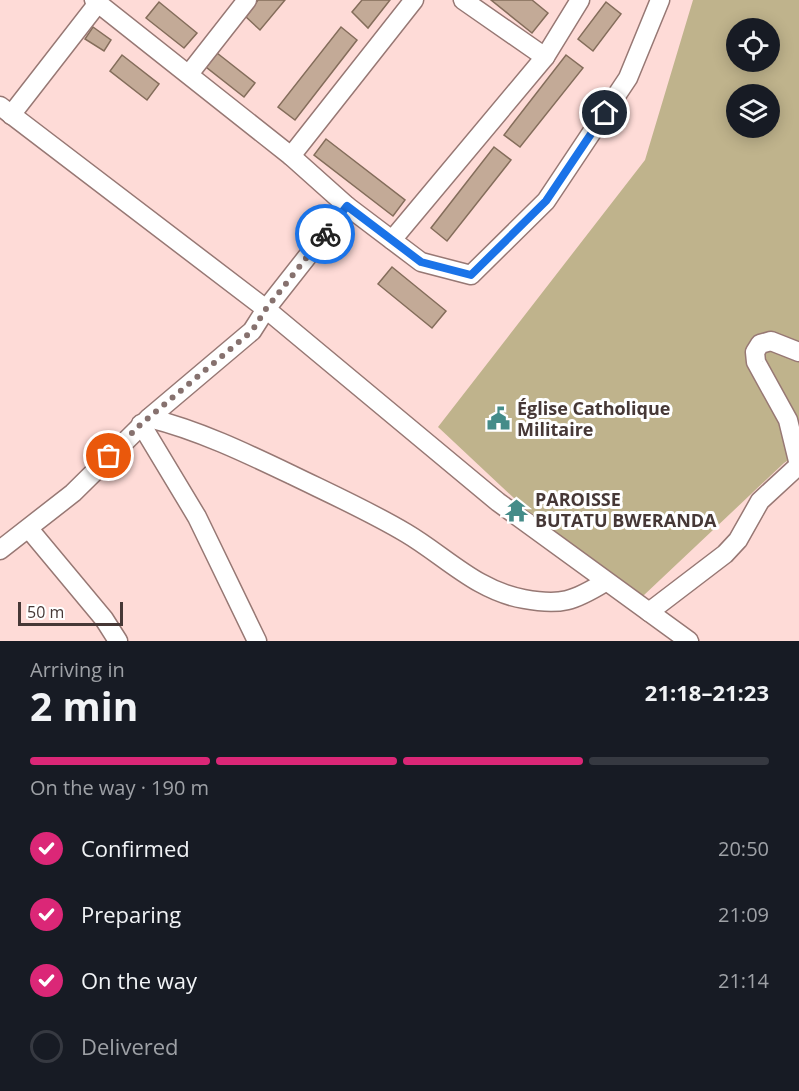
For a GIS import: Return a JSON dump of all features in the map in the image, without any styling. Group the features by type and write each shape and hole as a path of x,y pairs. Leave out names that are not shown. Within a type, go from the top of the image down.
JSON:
{"street":[{"path":"189,74 247,0"},
{"path":"291,156 414,0"},
{"path":"463,0 545,57"},
{"path":"392,240 545,57 580,0"},
{"path":"660,0 628,78 546,201 471,275 421,262 347,206 291,156 96,1 6,111 266,309 498,502 689,641"},
{"path":"0,550 73,493 145,421 252,331 266,309 347,206"},
{"path":"649,612 725,554 738,540 760,501 799,465 788,420 756,362 755,352 760,344 771,340 799,352"},
{"path":"145,421 177,425 262,461 370,512 411,536 486,587 521,599 553,603 578,599 605,582"},
{"path":"145,421 197,517 257,641"},
{"path":"29,529 104,619 118,641"}],"shaded area":[{"path":"693,0 799,0 799,453 784,463 643,596 533,516 438,427 645,160"}],"building":[{"path":"258,0 285,0 260,30 246,17"},
{"path":"362,0 390,0 368,28 352,12"},
{"path":"491,0 532,0 548,13 532,33"},
{"path":"159,2 197,33 184,48 146,18"},
{"path":"606,2 621,14 593,51 578,39"},
{"path":"93,27 111,40 104,51 85,39"},
{"path":"341,27 357,40 295,120 278,107"},
{"path":"217,53 255,83 244,97 206,67"},
{"path":"122,55 159,84 147,100 110,71"},
{"path":"566,55 583,68 520,147 504,135"},
{"path":"326,139 405,200 393,216 314,155"},
{"path":"494,147 511,160 447,241 431,228"},
{"path":"392,267 446,311 432,328 378,284"}],"way so far":[{"path":"109,456 141,424 252,331 266,309 325,234"}],"place":[{"name":"Église Catholique Militaire","path":"499,419"},
{"name":"PAROISSE BUTATU BWERANDA","path":"517,510"}],"route":[{"path":"325,234 347,206 421,262 471,275 546,201 605,113"}]}
